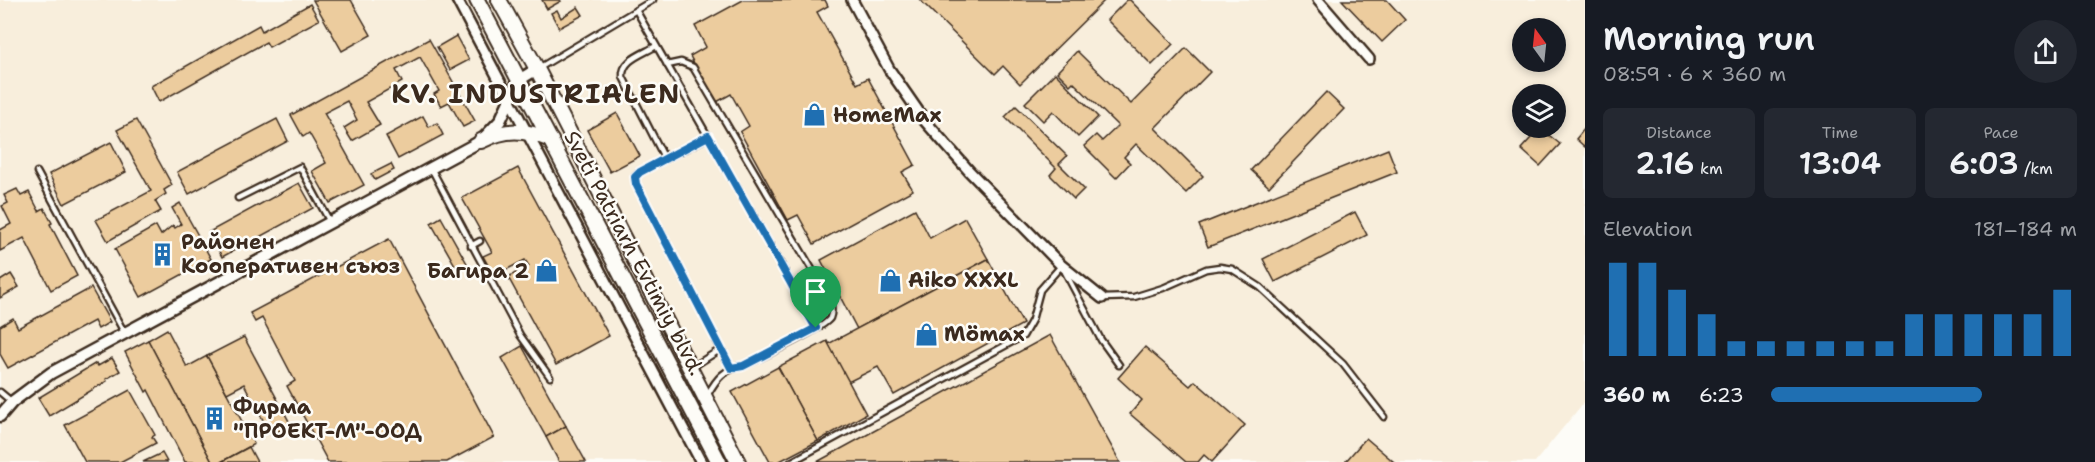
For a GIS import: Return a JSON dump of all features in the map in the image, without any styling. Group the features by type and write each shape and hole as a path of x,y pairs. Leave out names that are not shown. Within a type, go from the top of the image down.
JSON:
{"main road":[{"name":"Sveti Patriarh Evtimiy blvd.","path":"477,0 719,462"},
{"name":"Sveti Patriarh Evtimiy blvd.","path":"499,0 537,69 738,462"},
{"path":"480,141 507,131 528,132 551,140"}],"street":[{"path":"457,0 701,462"},
{"path":"852,0 889,69 925,121 970,172 1062,265 1102,298"},
{"path":"1318,0 1369,58"},
{"path":"0,416 12,402 51,373 480,141 500,121 519,80 537,69"}],"lane":[{"path":"537,69 653,0"},
{"path":"636,10 816,328"},
{"path":"656,46 624,64 622,69 623,77 665,159"},
{"path":"667,64 681,62 693,67 830,300 832,311 829,320 816,328 743,366 731,368 717,377 705,399"},
{"path":"708,136 640,172 635,177 636,184 731,368"},
{"path":"238,198 300,167 331,223"},
{"path":"431,168 520,335 550,377"},
{"path":"37,172 124,332"},
{"path":"471,246 480,241"},
{"path":"791,462 1023,336 1032,320 1040,290 1062,265 1101,340 1119,365"},
{"path":"1102,298 1134,297 1163,288 1206,269 1220,267 1232,269 1260,287 1343,364 1384,417"},
{"path":"689,370 721,349"},
{"path":"0,393 12,402"}],"shaded area":[{"path":"0,0 1585,0 1585,401 1535,462 0,462"}],"building":[{"path":"313,0 351,0 371,35 342,51"},
{"path":"542,0 560,0 561,1 547,9"},
{"name":"HomeMax","path":"743,0 825,0 828,6 817,12 857,84 868,78 915,165 902,172 913,190 814,244 798,215 788,220 740,132 749,126 731,94 715,103 690,56 706,47 695,26"},
{"path":"920,0 1105,0 1020,84 1003,66 995,74"},
{"path":"1127,0 1130,0 1173,44 1152,65 1107,20"},
{"path":"1342,0 1387,0 1405,20 1382,42"},
{"path":"310,4 319,20 269,47 266,42 159,102 151,86 259,25 262,31"},
{"path":"578,7 583,15 559,28 551,13 557,10 561,18"},
{"path":"456,36 469,60 450,70 437,47"},
{"path":"429,39 475,121 463,127 449,102 441,106 434,94 439,91 420,57 396,70 402,82 366,102 380,125 352,141 344,128 357,120 347,101 324,113 364,185 330,203 312,171 326,163 309,133 303,137 291,115"},
{"path":"1186,48 1210,72 1155,128 1203,176 1186,193 1136,144 1124,157 1130,163 1116,178 1084,146 1096,135 1102,141 1118,126 1073,82 1070,85 1057,72 1077,51 1131,104"},
{"path":"1055,73 1098,117 1078,137 1053,111 1043,121 1025,103"},
{"path":"1326,92 1344,109 1269,187 1251,170"},
{"path":"1016,106 1067,156 1059,164 1084,189 1074,199 1050,175 1056,168 1005,117"},
{"path":"617,113 640,156 610,172 587,130"},
{"path":"423,116 429,127 437,123 443,135 398,159 386,136"},
{"path":"277,119 288,141 189,194 177,172"},
{"path":"136,120 172,185 164,190 166,194 155,201 161,211 108,241 96,220 151,191 117,130"},
{"path":"1585,128 1585,147 1576,139"},
{"path":"1531,138 1552,138 1560,144 1540,166 1521,149"},
{"path":"111,142 126,172 64,204 49,174"},
{"path":"1388,149 1397,172 1208,247 1199,225"},
{"path":"391,164 394,170 375,180 371,174"},
{"name":"Багира 2","path":"518,168 609,336 556,365 508,277 529,266 525,260 494,276 483,256 492,252 462,198"},
{"path":"299,183 313,208 222,257 209,232"},
{"path":"17,189 21,196 29,192 39,211 44,208 77,276 51,290 24,238 0,251 0,230 11,224 2,206 8,203 4,195"},
{"name":"Районен Кооперативен съюз","path":"180,203 211,259 141,297 115,249 156,226 161,235 173,225 175,228 181,224 172,208"},
{"name":"Aiko XXXL","path":"915,209 930,238 965,218 988,259 857,329 821,260"},
{"path":"1355,212 1367,235 1275,282 1263,259"},
{"path":"441,217 469,267 459,272 431,223"},
{"path":"389,239 494,437 447,462 328,462 287,386 295,381 262,318 255,322 250,313"},
{"name":"Mömax","path":"988,259 1023,324 894,395 878,367 848,382 828,344"},
{"path":"11,274 19,287 0,298 0,281"},
{"path":"91,288 110,322 98,329 94,321 8,368 0,354 0,326 13,318 18,328"},
{"name":"Фирма \"ПРОЕКТ-М\"-ООД","path":"167,329 187,367 207,356 254,444 221,462 212,462 148,340"},
{"path":"1050,335 1120,462 817,462"},
{"path":"244,337 291,425 271,435 244,384 227,393 207,356"},
{"path":"148,340 212,462 185,462 148,390 146,392 125,352"},
{"path":"827,341 866,414 818,441 778,367"},
{"path":"522,346 566,426 546,437 502,358"},
{"path":"1145,347 1190,386 1195,381 1245,425 1212,462 1204,455 1198,462 1186,462 1130,414 1142,400 1118,378"},
{"path":"112,358 120,371 49,416 38,398 96,363 98,366"},
{"path":"778,367 818,441 778,462 770,462 732,392"},
{"path":"130,390 155,435 152,437 156,443 120,462 85,462 65,425"},
{"path":"566,426 586,462 559,462 546,437"},
{"path":"1366,438 1394,462 1345,462"},
{"path":"249,447 257,462 221,462"},
{"path":"162,453 167,462 143,462"}],"place":[{"name":"HomeMax","path":"815,115"},
{"name":"Районен Кооперативен съюз","path":"163,254"},
{"name":"Багира 2","path":"547,271"},
{"name":"Aiko XXXL","path":"890,280"},
{"name":"Mömax","path":"926,334"},
{"name":"Фирма \"ПРОЕКТ-М\"-ООД","path":"215,419"}],"district":[{"name":"KV. INDUSTRIALEN","path":"536,94"}],"route":[{"path":"708,136 816,328 743,366 731,368 636,184 635,177 640,172 708,136"}]}
